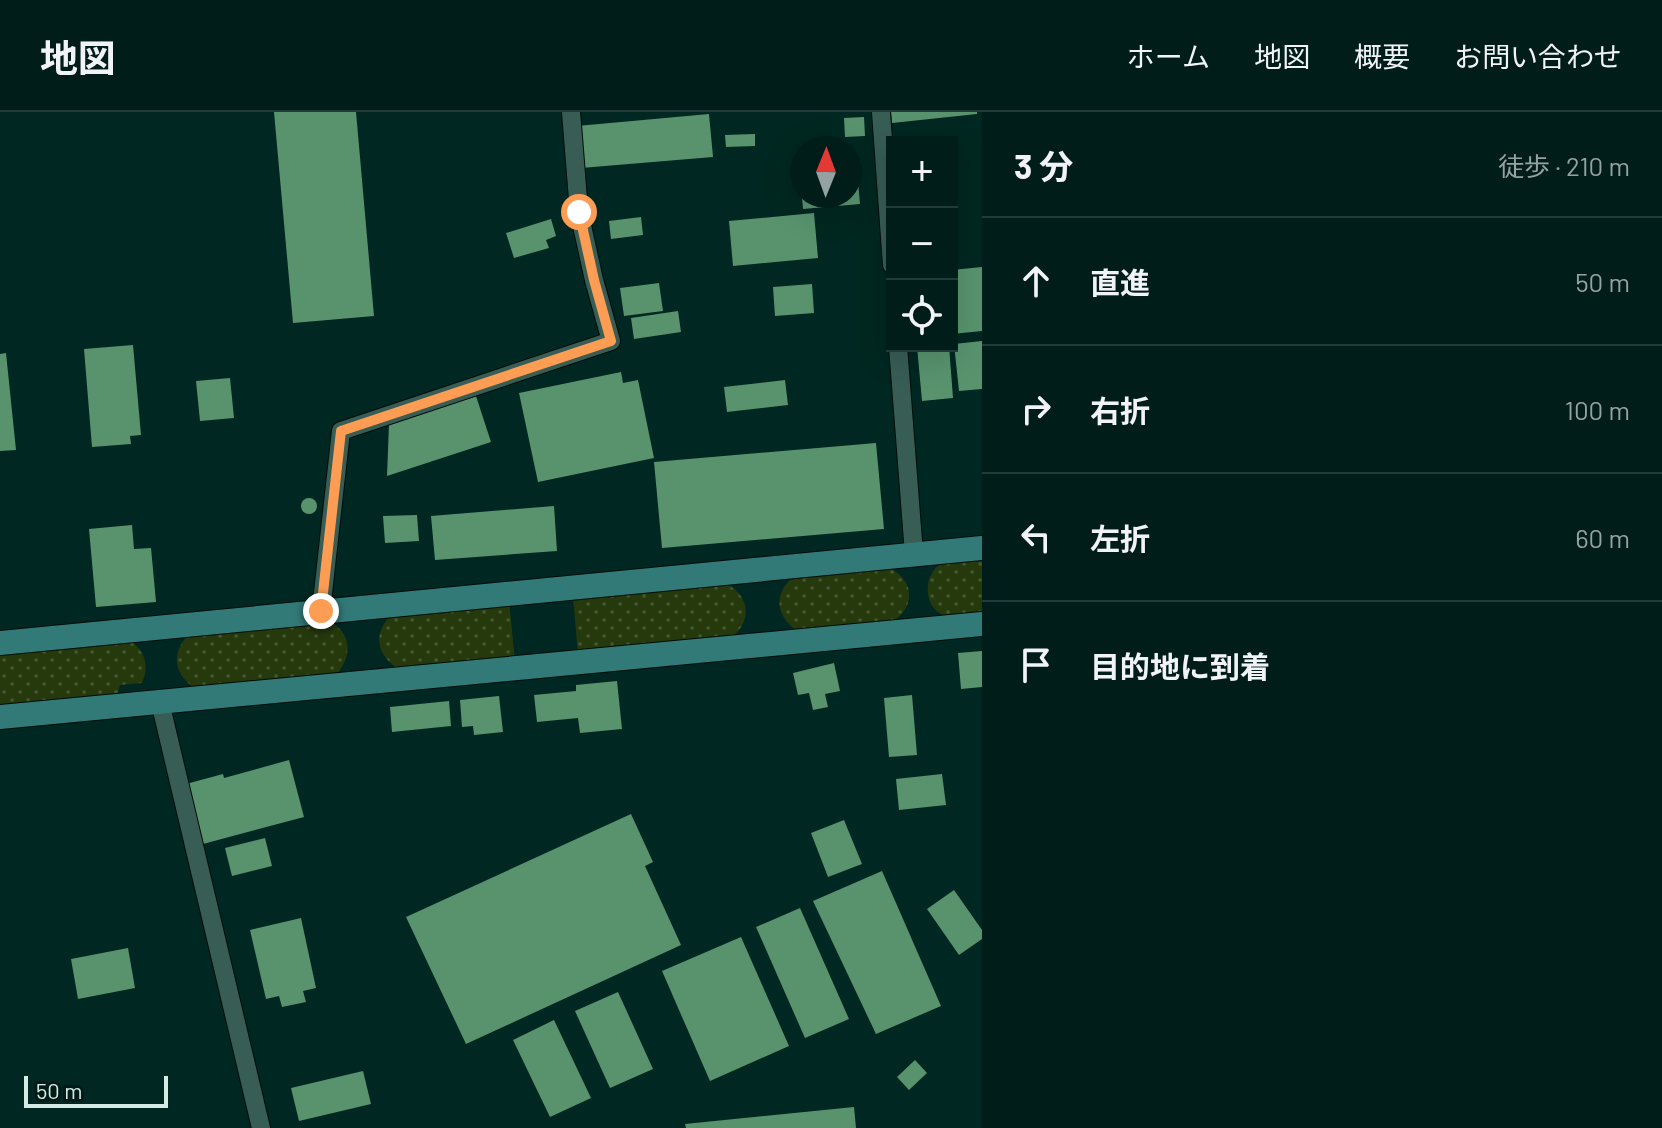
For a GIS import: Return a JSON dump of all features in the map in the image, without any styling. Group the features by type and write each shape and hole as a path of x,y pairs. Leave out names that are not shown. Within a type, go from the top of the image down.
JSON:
{"street":[{"path":"321,611 341,431 611,341 579,212 571,112"},
{"path":"881,112 888,208"},
{"path":"898,352 914,554"},
{"path":"0,643 982,548"},
{"path":"0,717 982,624"},
{"path":"160,702 261,1128"}],"green space":[{"path":"982,556 982,617 952,617 936,611 931,604 928,588 937,566 952,559"},
{"path":"885,566 902,577 909,592 906,608 891,623 797,631 784,618 780,595 797,575"},
{"path":"722,582 739,593 746,609 742,625 728,640 578,655 573,596"},
{"path":"509,600 515,661 397,668 381,650 381,629 391,615"},
{"path":"331,622 343,633 348,646 337,674 194,688 178,669 179,648 189,634"},
{"path":"129,640 142,654 146,665 144,677 142,683 120,685 116,699 0,710 0,648"}],"building":[{"path":"274,112 356,112 374,316 293,323"},
{"path":"891,112 977,112 977,114 892,123"},
{"path":"709,114 713,157 581,168 577,126"},
{"path":"864,117 865,136 845,136 844,118"},
{"path":"755,134 755,146 726,147 725,135"},
{"path":"814,213 818,258 733,266 729,221"},
{"path":"641,217 643,235 611,239 609,221"},
{"path":"551,219 556,236 546,240 549,248 514,258 506,233"},
{"path":"982,267 982,331 958,333 958,269"},
{"path":"659,283 663,311 624,316 620,288"},
{"path":"812,284 814,313 775,316 773,287"},
{"path":"678,311 681,332 634,339 631,318"},
{"path":"982,341 982,389 959,391 955,352 958,352 958,344"},
{"path":"133,345 141,435 130,436 131,444 92,447 84,349"},
{"path":"918,352 949,352 953,398 922,401"},
{"path":"6,353 16,450 0,451 0,354"},
{"path":"621,372 623,383 638,380 654,458 538,482 519,393"},
{"path":"230,378 234,418 200,421 196,381"},
{"path":"785,380 788,405 727,412 724,387"},
{"path":"476,396 491,442 387,476 389,424"},
{"path":"876,443 884,529 662,548 654,462"},
{"path":"309,498 317,506 309,514 301,506"},
{"path":"554,506 557,551 435,560 431,516"},
{"path":"417,515 419,541 385,543 383,516"},
{"path":"132,525 134,549 151,548 156,602 96,607 89,529"},
{"path":"982,651 982,687 961,689 958,653"},
{"path":"834,663 840,691 825,694 828,707 813,710 809,693 798,695 793,673"},
{"path":"617,681 622,729 580,733 578,718 537,722 534,695 576,691 576,685"},
{"path":"912,695 917,755 889,757 884,698"},
{"path":"499,696 503,732 474,735 473,726 462,727 460,700"},
{"path":"449,701 451,726 392,732 390,707"},
{"path":"289,760 304,817 203,844 186,784 223,774 224,778"},
{"path":"942,774 946,805 899,810 896,779"},
{"path":"631,814 653,862 645,866 681,945 466,1044 406,917"},
{"path":"844,820 862,864 828,877 811,833"},
{"path":"265,838 272,866 232,876 225,848"},
{"path":"882,871 941,1006 876,1034 813,901"},
{"path":"954,890 982,930 982,939 959,955 927,909"},
{"path":"800,908 849,1019 805,1038 756,927"},
{"path":"301,918 316,988 303,991 306,1002 282,1007 279,996 266,999 250,930"},
{"path":"741,937 789,1046 710,1081 662,971"},
{"path":"128,948 135,988 78,999 71,959"},
{"path":"618,992 653,1069 610,1088 575,1011"},
{"path":"554,1020 591,1098 550,1117 513,1040"},
{"path":"915,1060 927,1073 909,1090 897,1077"},
{"path":"363,1071 371,1104 299,1121 291,1088"},
{"path":"854,1107 856,1128 686,1128 685,1124"}],"route":[{"path":"321,611 341,431 611,341 579,212"}]}
